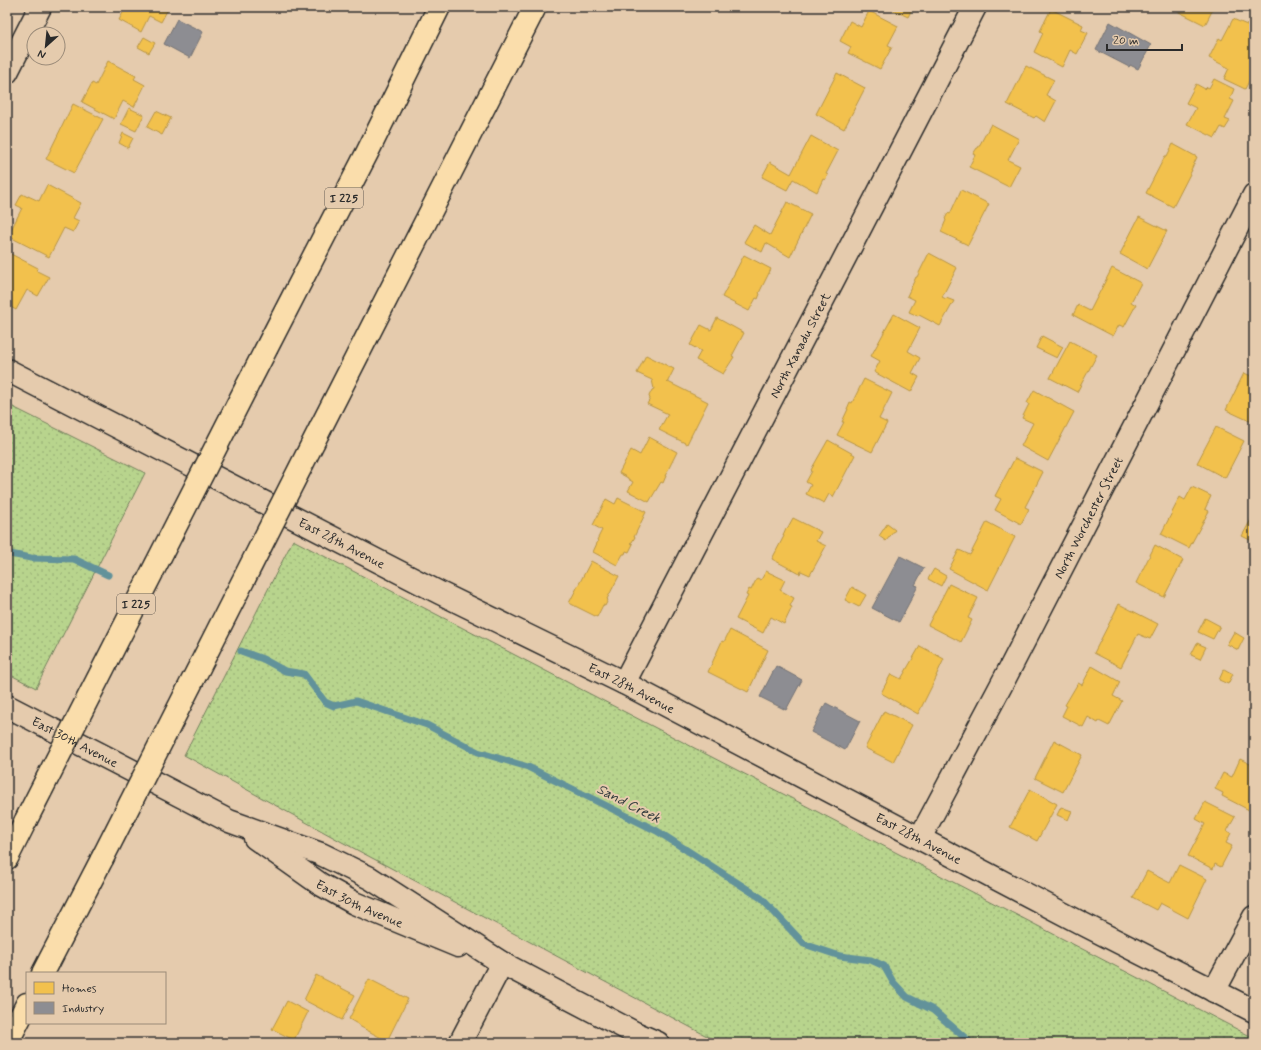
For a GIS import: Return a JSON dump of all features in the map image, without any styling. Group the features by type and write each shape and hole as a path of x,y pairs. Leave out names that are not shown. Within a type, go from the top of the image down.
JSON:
{"highway":[{"name":"I 225","path":"7,858 371,146 439,7"},
{"path":"44,972 535,7"},
{"path":"7,1043 26,1006"}],"street":[{"path":"7,72 40,7"},
{"name":"North Xanadu Street","path":"624,683 976,7"},
{"name":"North Worchester Street","path":"920,838 1005,678 1254,195"},
{"name":"East 28th Avenue","path":"7,370 440,593 624,683 1254,1011"},
{"name":"East 30th Avenue","path":"7,706 229,820 321,854 370,878 502,964 642,1038 658,1043"},
{"name":"East 30th Avenue","path":"229,820 320,884 354,903 502,964"},
{"path":"1214,991 1254,917"},
{"path":"460,1043 502,964"}],"green space":[{"path":"7,404 145,473 36,688 7,673"},
{"path":"293,540 1254,1038 1254,1043 720,1043 342,842 184,755"}],"building: Homes":[{"path":"126,7 169,7 161,22 149,16 141,32 119,20"},
{"path":"887,7 913,7 908,17"},
{"path":"1179,7 1214,7 1205,25 1177,11"},
{"path":"1051,9 1083,25 1081,30 1088,33 1077,54 1070,50 1062,67 1034,52 1043,33 1040,31"},
{"path":"869,11 898,26 888,45 892,47 880,69 848,53 851,47 840,41 850,21 861,27"},
{"path":"1233,19 1254,28 1254,76 1252,80 1250,79 1245,89 1224,79 1229,68 1209,58 1219,38 1222,40"},
{"path":"144,37 155,43 149,53 138,47"},
{"path":"108,61 136,76 134,79 145,85 134,107 123,101 114,119 82,102 92,83 96,85"},
{"path":"1026,66 1054,80 1046,95 1056,101 1045,122 1036,116 1034,118 1007,104"},
{"path":"837,73 865,88 844,129 816,114"},
{"path":"1214,79 1234,89 1230,99 1234,101 1225,119 1230,121 1225,129 1221,127 1215,138 1187,124 1196,108 1186,103 1196,84 1205,89 1207,87 1209,88"},
{"path":"73,104 103,119 74,173 46,159"},
{"path":"129,108 144,115 136,131 121,124"},
{"path":"156,111 171,118 162,135 147,127"},
{"path":"991,124 1019,139 1008,160 1020,166 1009,187 969,167 975,155 973,154 978,148"},
{"path":"123,133 133,138 128,148 119,143"},
{"path":"811,136 838,151 826,174 828,175 825,180 823,179 817,192 793,179 787,190 762,177 770,162 791,174"},
{"path":"1173,144 1197,157 1173,207 1146,193 1165,156 1167,156"},
{"path":"47,185 81,203 73,218 79,221 73,232 64,228 49,257 8,236 22,208 16,205 22,194 39,201"},
{"path":"961,190 989,204 968,245 941,232 946,220 945,219 948,213 950,214"},
{"path":"787,202 811,214 790,257 766,243 762,252 744,242 754,225 770,235"},
{"path":"1139,217 1167,231 1147,269 1120,254"},
{"path":"7,252 38,268 37,271 49,277 38,296 27,290 16,310 7,305"},
{"path":"929,253 957,268 942,297 954,301 940,326 919,315 918,316 909,312 915,300 907,296"},
{"path":"744,255 771,269 759,293 758,299 756,298 749,311 722,297"},
{"path":"1112,268 1141,283 1131,302 1136,305 1124,327 1119,325 1113,336 1073,315 1078,305 1090,311"},
{"path":"894,314 920,328 908,351 920,358 912,373 919,377 911,392 874,372 880,361 871,356"},
{"path":"717,318 744,333 732,356 734,357 723,374 696,360 701,351 690,345 701,325 711,330"},
{"path":"1042,336 1063,347 1057,358 1036,348"},
{"path":"1070,341 1097,355 1077,392 1050,378"},
{"path":"646,355 674,369 667,383 668,382 708,402 687,444 659,430 668,414 647,404 650,399 649,396 654,389 652,380 637,373"},
{"path":"1244,373 1254,377 1254,423 1226,410"},
{"path":"864,379 892,393 879,419 887,423 872,452 837,435 844,422 842,422 850,402 852,403"},
{"path":"1034,390 1074,412 1048,461 1021,446 1033,423 1022,418 1029,404 1027,403"},
{"path":"1216,427 1244,441 1225,478 1197,463"},
{"path":"649,437 677,452 663,483 661,482 649,502 628,491 633,482 619,473 631,450 640,455"},
{"path":"828,440 855,455 833,497 829,494 824,503 806,494 811,485 806,482"},
{"path":"1015,458 1043,472 1025,507 1029,509 1021,524 995,510 1001,499 995,496"},
{"path":"1192,487 1211,496 1205,509 1209,511 1189,548 1161,534 1180,497 1185,500"},
{"path":"618,498 646,512 635,537 630,543 633,544 629,552 626,551 625,554 623,554 617,565 593,552 602,530 593,525 606,499 615,504"},
{"path":"1254,516 1254,542 1242,536"},
{"path":"793,518 821,532 816,541 826,546 810,575 801,571 800,574 772,559 784,536 783,535 786,528 787,529"},
{"path":"987,522 1015,537 988,590 949,569 959,550 970,555"},
{"path":"887,524 895,530 886,541 879,536"},
{"path":"1155,545 1183,560 1164,597 1136,583"},
{"path":"591,561 619,576 605,606 603,605 597,617 569,603"},
{"path":"934,569 946,576 941,586 928,579"},
{"path":"766,571 785,580 780,590 794,598 790,606 792,607 784,624 771,617 763,633 736,619 748,596 746,595 749,589 751,590 757,578 761,580"},
{"path":"949,584 978,598 968,618 972,620 961,642 928,625"},
{"path":"852,587 866,595 859,607 845,600"},
{"path":"1119,604 1158,624 1150,639 1138,634 1121,667 1094,653"},
{"path":"1205,618 1220,626 1213,639 1198,632"},
{"path":"730,630 768,650 748,692 708,672 722,641 724,642"},
{"path":"1234,632 1244,638 1238,650 1227,644"},
{"path":"1197,643 1206,647 1200,659 1191,655"},
{"path":"920,646 944,659 918,714 881,693 891,674 901,679"},
{"path":"1092,666 1120,682 1113,696 1122,701 1109,726 1099,721 1098,723 1088,717 1083,727 1062,716 1067,706 1065,705 1078,683 1082,685"},
{"path":"1224,669 1233,674 1228,684 1219,680"},
{"path":"884,711 912,725 893,762 865,748"},
{"path":"1054,740 1082,755 1063,792 1035,778"},
{"path":"1240,759 1254,766 1254,801 1249,810 1222,796 1223,793 1215,789 1223,773 1232,777"},
{"path":"1030,789 1057,804 1037,841 1010,827"},
{"path":"1205,802 1235,817 1227,831 1231,833 1226,843 1232,846 1221,867 1215,864 1213,869 1188,856 1205,824 1196,819"},
{"path":"1061,807 1072,811 1068,820 1057,815"},
{"path":"1179,865 1207,879 1188,918 1160,903 1156,910 1133,898 1147,871 1170,883"},
{"path":"316,975 355,995 342,1020 304,1000"},
{"path":"369,979 408,999 387,1041 349,1019"},
{"path":"287,1001 308,1012 294,1040 272,1029"}],"building: Industry":[{"path":"177,19 203,32 190,58 164,44"},
{"path":"1110,22 1151,45 1138,69 1130,65 1129,67 1096,50"},
{"path":"900,556 924,568 915,585 918,586 899,622 872,608"},
{"path":"776,666 802,680 786,710 760,697"},
{"path":"826,703 860,721 845,750 811,732"}],"waterway":[{"name":"Sand Creek","path":"7,552 10,554 31,558 74,559 108,575"},
{"name":"Sand Creek","path":"241,651 263,659 285,671 304,674 325,702 334,706 356,701 427,725 478,752 528,767 657,831 761,898 804,944 840,956 871,960 884,966 893,982 907,997 933,1010 971,1043"}]}
